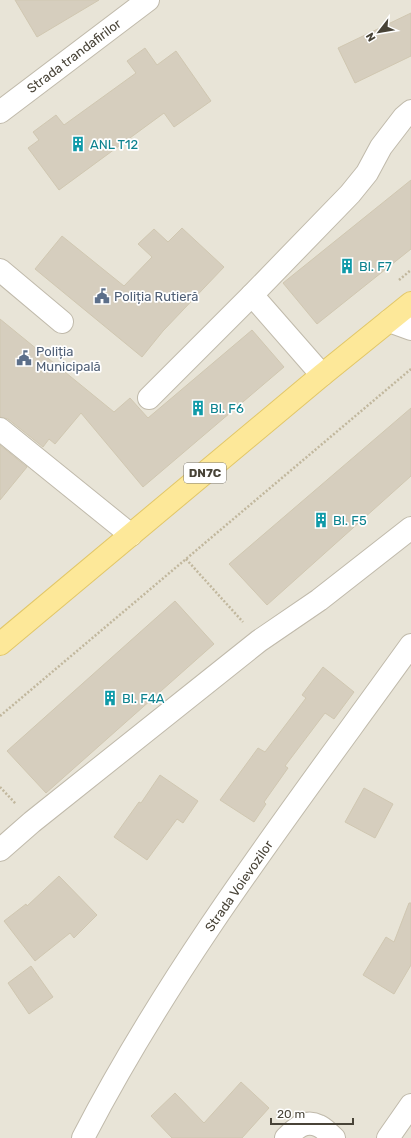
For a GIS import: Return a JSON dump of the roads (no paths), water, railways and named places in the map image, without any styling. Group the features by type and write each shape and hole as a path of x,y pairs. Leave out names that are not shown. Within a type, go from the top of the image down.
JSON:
{"main road":[{"name":"DN7C","path":"0,644 322,375 411,303"}],"street":[{"name":"Strada trandafirilor","path":"0,112 148,0"},
{"path":"149,398 252,296 350,194 367,173 381,147 404,117 411,111"},
{"path":"0,270 62,322"},
{"path":"252,296 322,375"},
{"path":"389,321 411,329"},
{"path":"0,429 131,535"},
{"path":"0,850 32,822 259,641 319,600 411,528"},
{"name":"Strada Voievozilor","path":"83,1138 102,1101 170,988 228,900 411,645"},
{"path":"388,1138 411,1105"},
{"path":"286,1138 294,1130 307,1123 319,1126 334,1138"}],"place":[{"name":"ANL T12","path":"78,144"},
{"name":"Bl. F7","path":"347,266"},
{"name":"Poliția Rutieră","path":"102,296"},
{"name":"Poliția Municipală","path":"24,358"},
{"name":"Bl. F6","path":"198,408"},
{"name":"Bl. F5","path":"321,520"},
{"name":"Bl. F4A","path":"110,698"}]}
